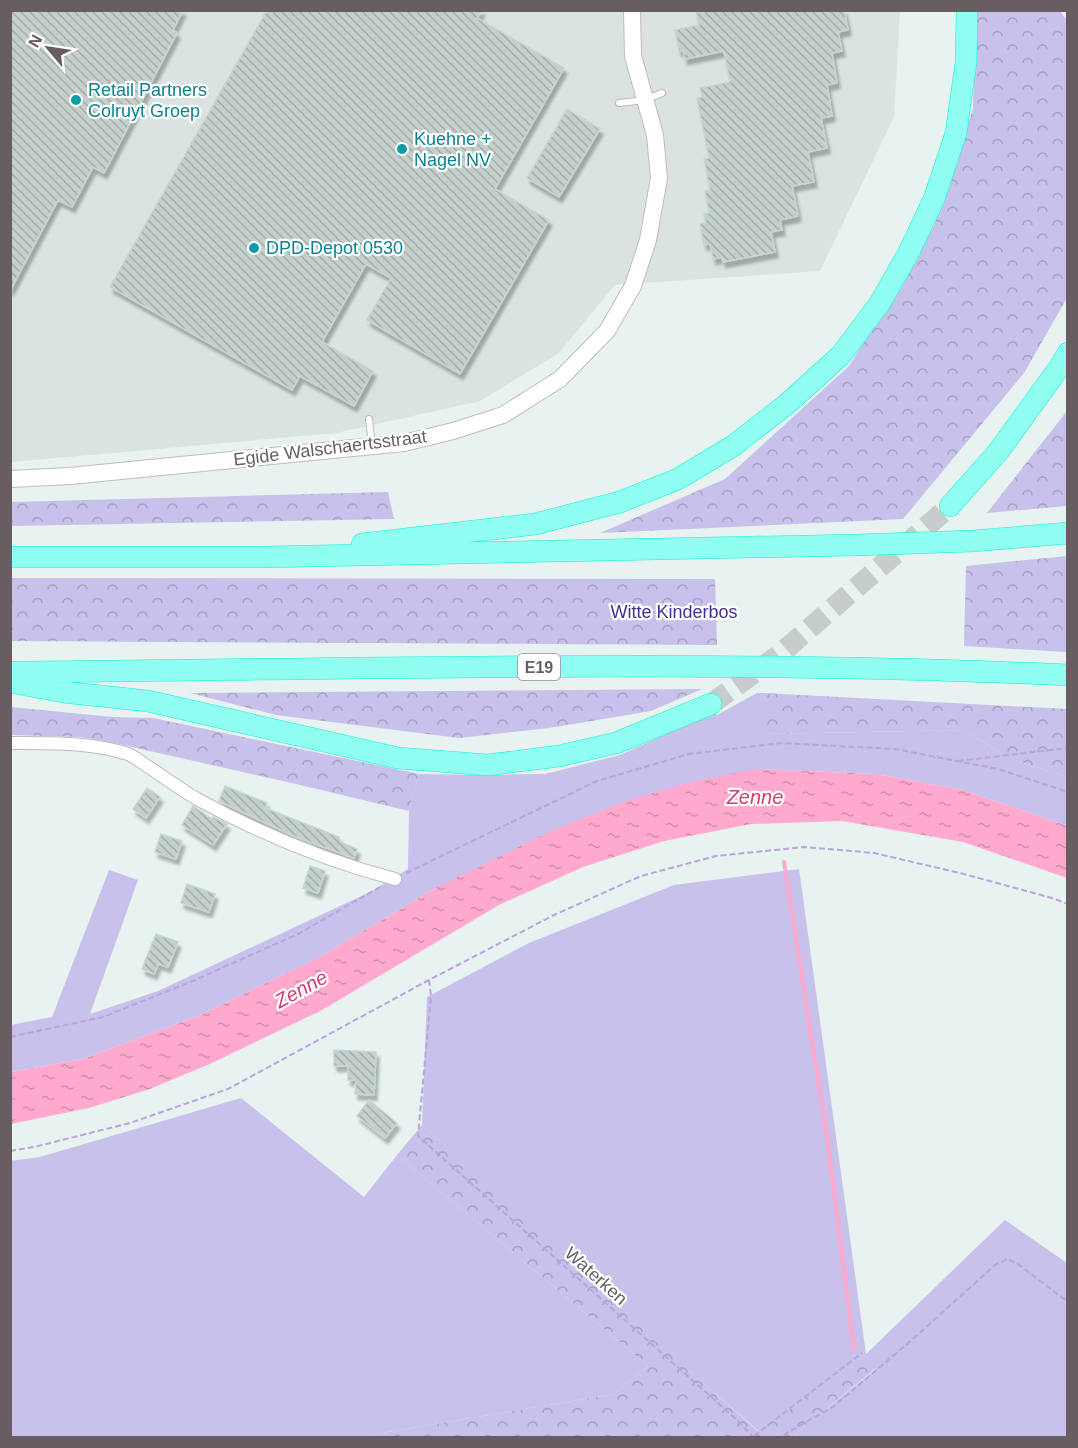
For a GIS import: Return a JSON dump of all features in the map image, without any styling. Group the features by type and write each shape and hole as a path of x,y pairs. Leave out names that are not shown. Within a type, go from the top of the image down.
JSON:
{"highway":[{"path":"263,557 402,538 535,524 620,502 678,479 733,446 787,404 841,355 880,303 908,254 934,199 956,133 966,62 967,10"},
{"path":"950,506 998,452 1068,352"},
{"path":"10,557 263,557 867,545 973,541 1068,533"},
{"name":"E19","path":"10,672 693,667 1068,675"},
{"path":"10,682 63,692 148,701 398,758 488,765 559,756 616,743 711,704"}],"main road":[{"name":"Egide Walschaertsstraat","path":"10,479 70,476 404,443 503,415 560,379 606,331 633,286 648,240 659,178 655,135 633,56 632,10"}],"street":[{"path":"10,743 95,746 130,755 195,797 241,822 346,865 395,879"}],"lane":[{"path":"619,103 645,100 662,93"},
{"path":"369,419 372,446"}],"path":[{"path":"10,1037 103,1017 185,984 298,934 395,879 597,781 689,754 781,742 895,749 998,769 1068,792"},
{"path":"956,761 1068,748"},
{"path":"10,1151 130,1123 228,1089 554,915 641,876 716,856 804,848 874,853 964,874 1068,904"},
{"name":"Waterken","path":"429,980 431,996 418,1136 754,1437"},
{"path":"775,1437 782,1436 834,1406 995,1265 1007,1259 1018,1264 1068,1302"},
{"path":"754,1437 862,1353"}],"shaded area":[{"path":"11,11 900,11 894,117 820,271 615,285 559,353 480,401 336,433 11,462"}],"green space":[{"path":"975,11 1060,11 1068,22 1067,298 1024,373 903,519 600,533 725,479 849,366 934,226 973,109"},
{"path":"1067,411 1067,506 987,513"},
{"path":"388,492 394,519 11,526 11,502"},
{"path":"1067,556 1067,652 964,646 966,566"},
{"name":"Witte Kinderbos","path":"11,578 715,579 717,645 11,641"},
{"path":"702,689 651,711 549,728 459,738 276,715 190,693"},
{"path":"757,693 763,693 763,734 965,730 1008,758 1067,777 1067,826 963,790 876,774 757,769 434,889 322,956 196,1017 83,1059 11,1072 11,1025 52,1017 109,870 138,880 90,1014 158,991 372,891 408,869 409,811 419,774 545,774 620,755 715,712 717,715"},
{"path":"763,693 1067,709 1067,777 1008,758 965,730 763,734"},
{"path":"11,707 112,717 153,718 419,774 409,811 110,742 80,737 11,735"},
{"path":"799,869 866,1354 1005,1220 1067,1263 1067,1437 792,1437 876,1369 866,1355 759,1431 650,1338 655,1330 422,1125 427,997 529,943 674,885"},
{"path":"241,1098 364,1197 397,1155 648,1366 614,1394 376,1434 372,1437 11,1437 10,1161 40,1157"},
{"path":"422,1125 656,1330 651,1338 758,1431 866,1355 876,1368 792,1437 372,1437 376,1434 614,1394 648,1366 397,1155"}],"water":[{"name":"Zenne","path":"757,769 876,774 963,790 1067,826 1067,878 963,842 842,821 751,824 664,841 583,867 499,905 322,1010 212,1063 150,1089 89,1108 11,1124 11,1072 83,1059 196,1017 322,956 434,889 553,830 632,799 691,782"}],"building":[{"name":"Retail Partners Colruyt Groep","path":"10,10 183,10 173,30 177,33 104,173 93,167 72,207 58,200 10,291"},
{"path":"267,10 482,10 477,18 564,68 495,189 549,220 460,374 367,320 391,278 366,264 322,342 373,371 354,406 300,376 292,390 110,287"},
{"path":"696,10 844,10 848,30 838,32 842,51 832,53 837,83 827,85 832,116 821,118 827,148 808,152 814,182 792,186 798,216 780,220 782,230 771,232 775,252 723,262 722,257 713,259 710,244 704,245 700,224 706,222 704,214 709,213 705,191 710,190 704,159 709,158 697,98 702,97 700,88 730,82 724,51 685,59 683,50 679,51 675,30 699,25"},
{"path":"567,109 600,129 559,197 527,178"},
{"path":"225,786 267,803 265,808 339,837 340,842 357,849 354,858 296,837 219,801"},
{"path":"147,788 160,797 146,818 133,809"},
{"path":"193,806 212,819 213,817 227,824 213,845 182,825"},
{"path":"161,834 182,841 176,859 155,852"},
{"path":"310,866 325,871 318,893 303,888"},
{"path":"187,884 215,894 209,912 181,903"},
{"path":"156,934 178,942 168,967 158,964 154,974 142,969"},
{"path":"334,1050 376,1052 374,1095 355,1094 356,1080 348,1080 348,1066 334,1066"},
{"path":"369,1100 397,1123 385,1138 357,1116"}],"waterway":[{"path":"784,862 827,1137 854,1349"}],"tunnel":[{"path":"711,704 779,655 950,506"}],"place":[{"name":"Retail Partners Colruyt Groep","path":"76,100"},
{"name":"Kuehne + Nagel NV","path":"402,149"},
{"name":"DPD-Depot 0530","path":"254,248"}]}
